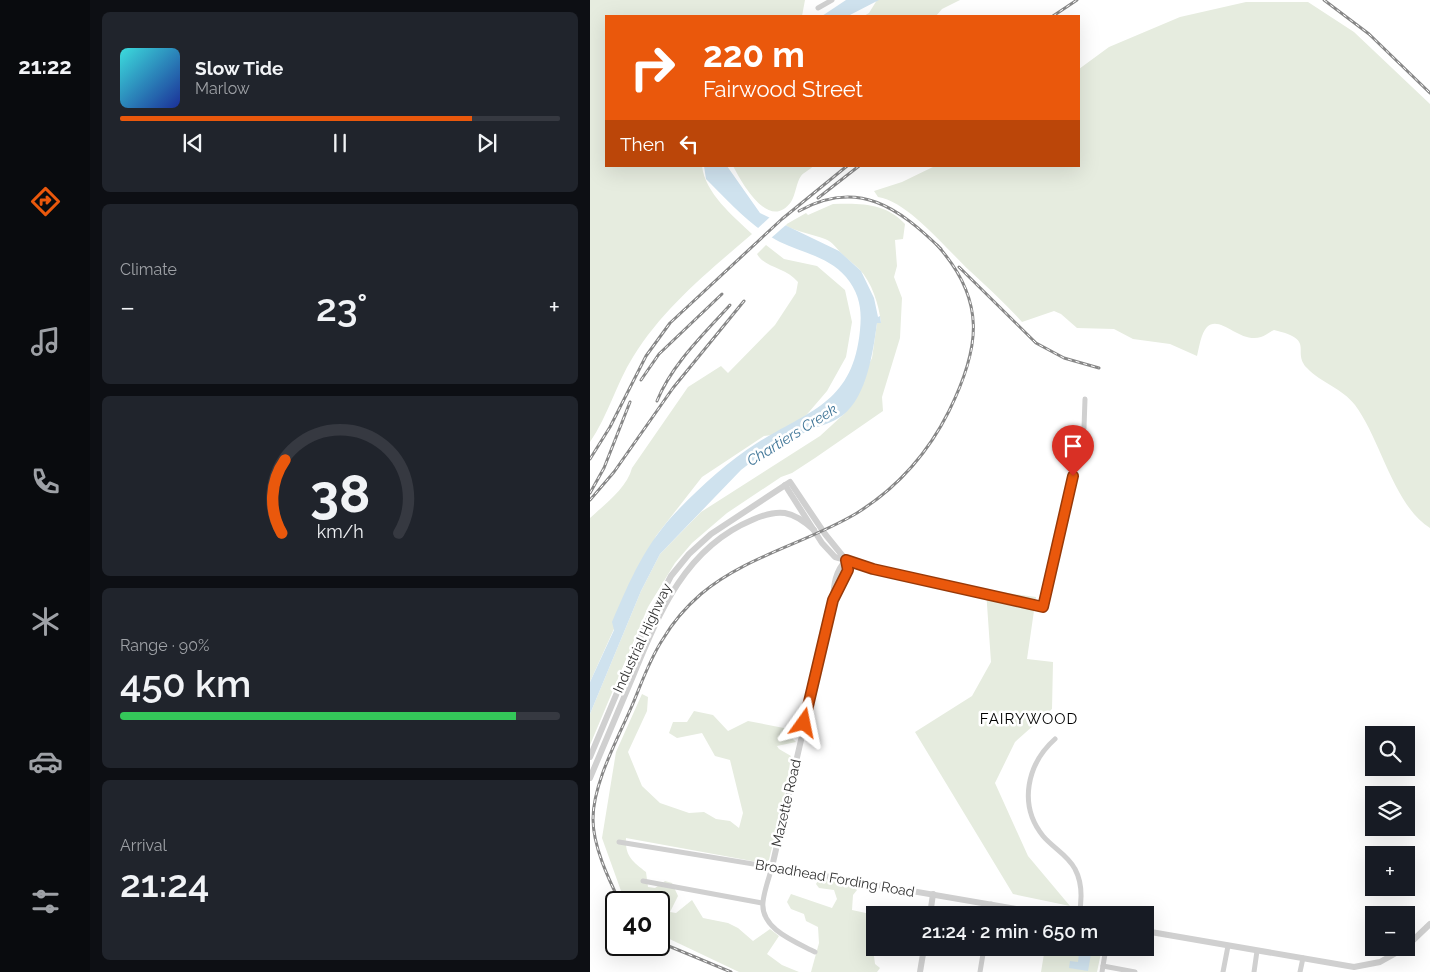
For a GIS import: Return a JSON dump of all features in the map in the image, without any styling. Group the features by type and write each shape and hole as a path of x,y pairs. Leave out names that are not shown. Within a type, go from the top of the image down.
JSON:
{"street":[{"path":"818,8 832,0"},
{"path":"787,483 814,530 832,554 873,569 1043,607 1084,428 1085,399"},
{"path":"787,483 846,560"},
{"name":"Industrial Highway","path":"590,757 652,610 671,576 689,554 711,534 787,483"},
{"name":"Industrial Highway","path":"590,778 656,620 670,594 699,556 739,525 764,515 782,512 798,517 814,530"},
{"name":"Mazette Road","path":"762,904 833,600 848,570 846,560"},
{"path":"1055,739 1042,752 1034,767 1028,798 1031,812 1039,831 1066,857 1077,873 1082,899 1081,906"},
{"name":"Broadhead Fording Road","path":"619,842 1002,906"},
{"path":"642,881 762,904 770,923 778,932 815,952"},
{"path":"931,906 933,894"},
{"path":"1415,938 1430,924"},
{"path":"1154,933 1360,967 1392,956"},
{"path":"1223,972 1228,946"},
{"path":"1254,972 1257,951"},
{"path":"920,972 923,956"},
{"path":"980,972 983,956"},
{"path":"1104,956 1102,969 1135,972"},
{"path":"1300,972 1303,958"}],"shaded area":[{"path":"590,0 805,0 802,15 605,15 605,167 702,167 704,176 714,195 752,234 688,291 658,322 627,367 602,422 590,442"},
{"path":"877,0 960,0 942,9 937,15 866,15"},
{"path":"1246,2 1308,2 1354,32 1430,104 1430,528 1417,518 1397,488 1364,419 1355,405 1344,394 1307,368 1301,356 1301,346 1295,338 1274,330 1263,336 1246,337 1224,326 1212,324 1203,333 1197,356 1170,344 1133,339 1114,329 1077,328 1061,314 1054,311 1022,322 927,228 902,207 878,197 874,191 902,182 933,167 1080,167 1080,68 1109,47 1180,17"},
{"path":"734,167 812,167 801,176 791,202 783,210 774,211 765,208 757,202"},
{"path":"833,204 863,204 881,208 898,217 905,224 903,239 895,240 897,266 894,277 902,298 900,338 882,397 883,411 815,458 792,473 781,477 727,513 692,543 675,563 648,607 590,745 590,714 641,591 660,554 701,512 820,436 844,414 872,358 877,323 881,323 877,301 868,280 830,242 785,225 806,213 808,215"},
{"path":"766,245 784,259 817,266 845,290 852,322 846,357 827,391 803,419 772,435 764,436 702,477 656,536 590,682 590,518 620,489 632,468 688,387 721,366 728,373 775,325 796,293 798,282 793,277 765,262 757,254"},
{"path":"986,590 1036,597 1027,659 1053,662 1052,709 1015,742 995,783 1028,856 1070,906 1013,894 915,732 972,696 991,662"},
{"path":"642,694 648,697 647,711 628,752 642,786 660,803 689,813 704,812 716,819 730,821 739,828 743,813 730,760 715,756 702,733 677,738 669,733 673,722 687,722 694,711 713,715 728,731 748,721 789,729 792,738 796,742 777,746 791,756 787,784 769,860 763,863 626,838 628,854 646,872 648,887 655,888 665,881 672,883 678,896 670,912 670,891 621,891 602,838 616,752"},
{"path":"819,879 854,885 857,890 853,895 852,910 866,913 866,956 874,956 875,964 880,968 877,972 811,972 819,943 818,927 806,921 804,914 791,909 787,902 791,894 832,908 837,899 834,890 819,888 816,884"},
{"path":"692,900 703,918 728,923 738,928 753,941 770,929 779,936 767,954 782,965 799,972 739,972 670,939 670,912 676,913"},
{"path":"1044,956 1100,956 1097,972 1041,972"}],"water":[{"path":"846,0 879,0 850,15 824,15"},
{"name":"Chartiers Creek","path":"704,167 728,167 760,213 839,251 861,271 874,298 881,323 877,323 868,373 858,397 851,407 839,418 782,444 741,470 660,554 641,591 590,714 590,682 614,630 612,622 640,562 657,535 688,500 726,465 757,443 826,402 848,374 856,354 861,316 857,296 846,277 824,260 780,242 759,229 706,179"},
{"path":"1079,956 1091,956 1088,971 1069,968 1070,961 1078,962"}],"pier":[{"path":"771,216 787,224 770,239 756,230"}],"railway":[{"path":"1054,15 1077,0"},
{"path":"1324,0 1369,34 1430,93"},
{"path":"590,459 610,427 646,356 670,323 782,219 846,167"},
{"path":"818,198 858,167"},
{"path":"799,211 820,201 840,197 859,198 876,202 893,210 909,221 941,249"},
{"path":"615,891 598,851 594,829 594,805 597,791 601,777 649,664 675,621 701,594 737,570 838,524 872,503 898,481 921,455 949,411 967,366 972,346 973,325 971,306 964,286 953,266 937,245"},
{"path":"959,267 1036,343 1064,358 1099,368"},
{"path":"641,380 659,354 722,294"},
{"path":"590,500 614,472 673,388 744,301"},
{"path":"657,401 663,387 680,362 699,338 730,305"},
{"path":"590,493 604,468 630,402"},
{"path":"670,947 731,972"}],"district":[{"name":"FAIRYWOOD","path":"1029,719"}],"route":[{"path":"804,723 833,600 848,570 846,560 860,566 1043,607 1073,476"}]}
